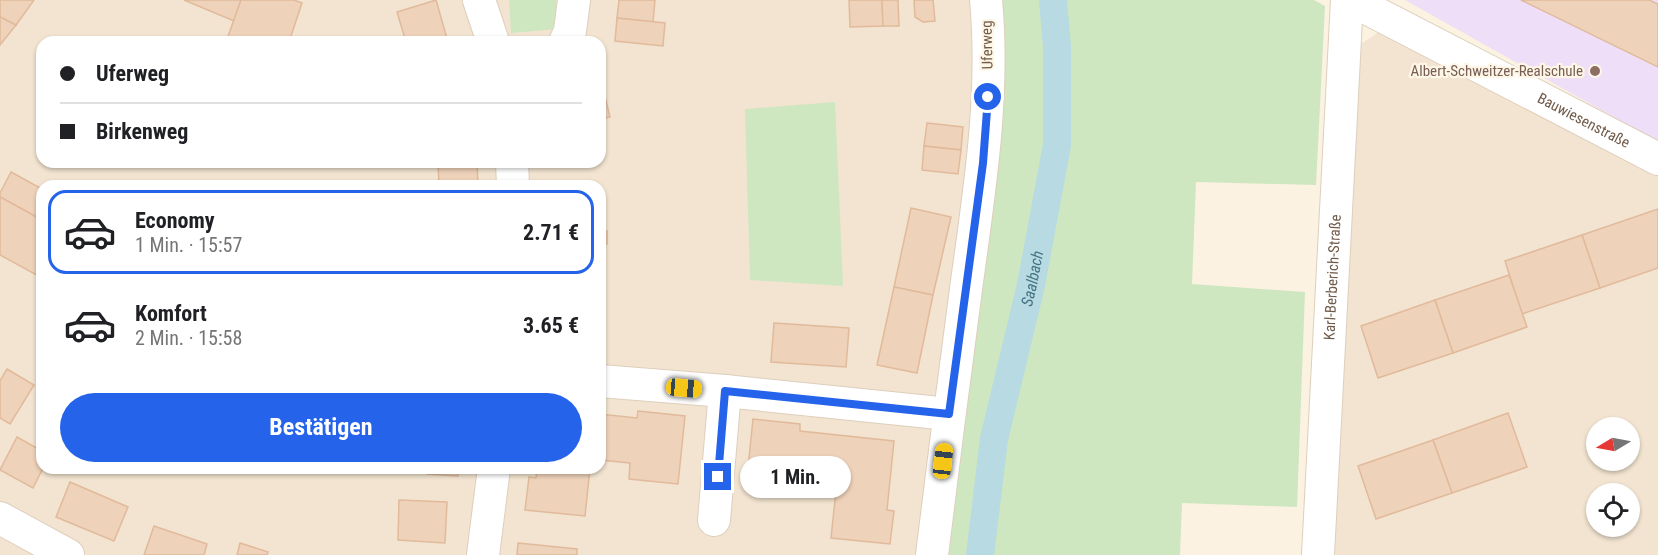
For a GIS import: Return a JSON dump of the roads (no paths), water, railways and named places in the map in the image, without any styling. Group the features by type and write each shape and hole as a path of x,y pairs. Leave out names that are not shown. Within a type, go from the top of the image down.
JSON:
{"street":[{"path":"479,0 491,36"},
{"path":"568,36 574,0"},
{"name":"Uferweg","path":"932,555 983,163 988,97 986,0"},
{"name":"Bauwiesenstraße","path":"1349,0 1658,159"},
{"name":"Karl-Berberich-Straße","path":"1318,555 1349,0"},
{"path":"606,381 949,414"},
{"path":"714,520 725,391"},
{"path":"483,555 493,474"},
{"path":"0,518 68,555"}],"waterway":[{"name":"Saalbach","path":"980,555 994,439 1031,285 1057,145 1057,47 1053,0"}],"place":[{"name":"Albert-Schweitzer-Realschule","path":"1595,71"}]}
